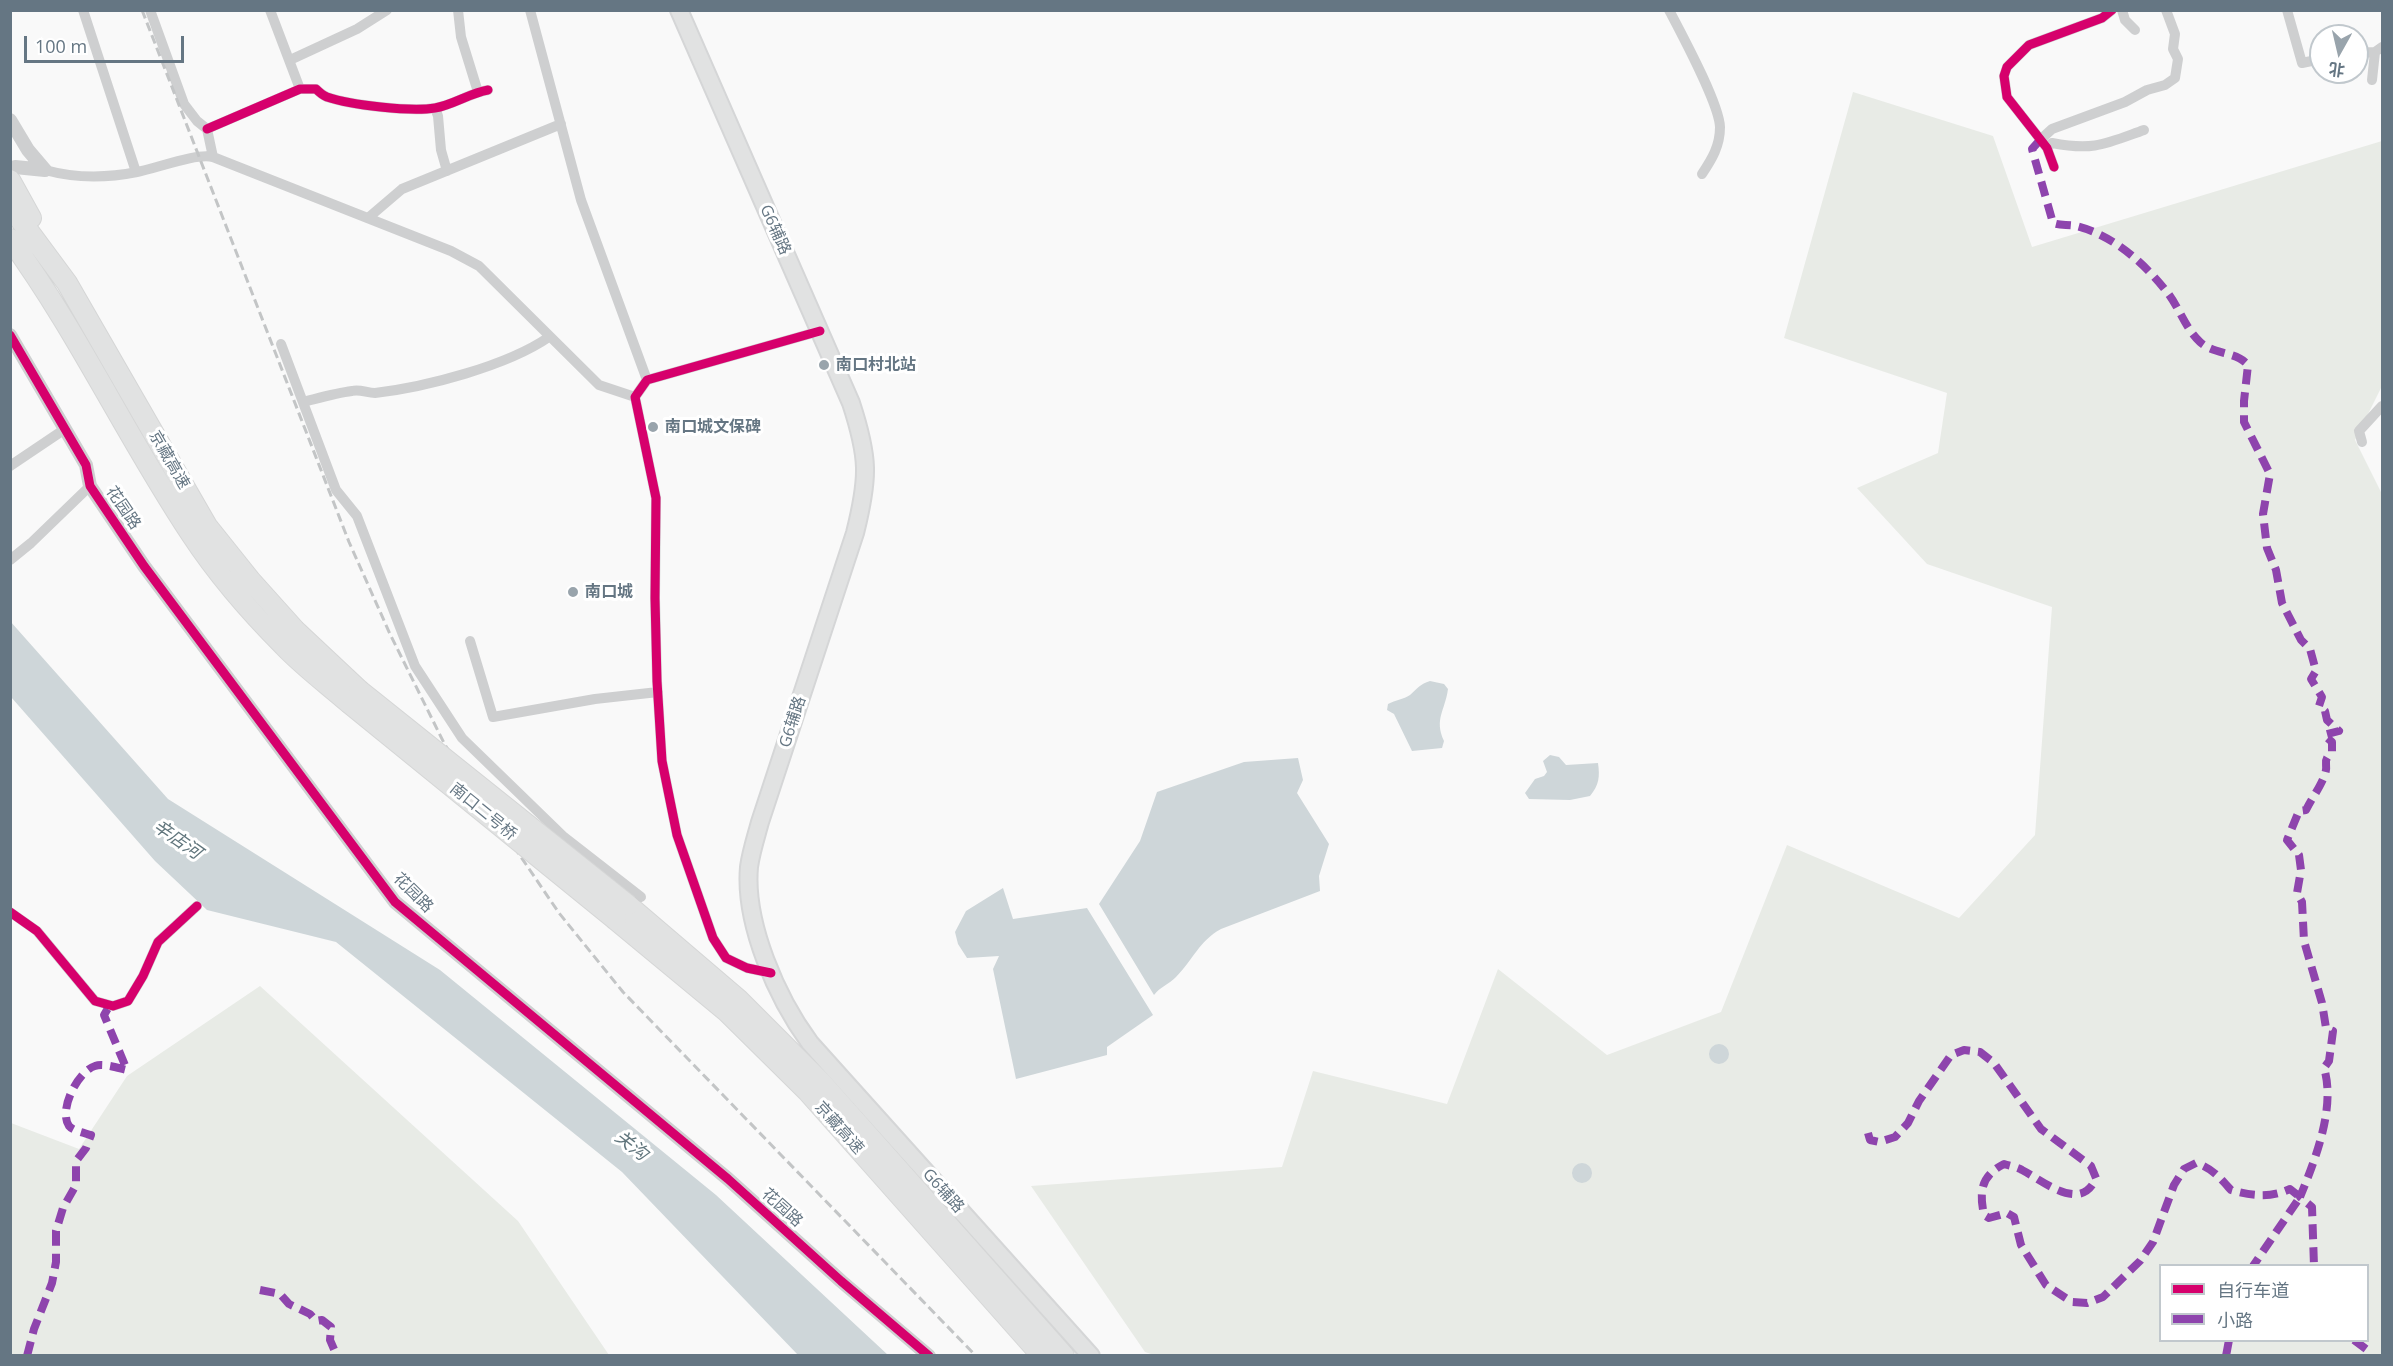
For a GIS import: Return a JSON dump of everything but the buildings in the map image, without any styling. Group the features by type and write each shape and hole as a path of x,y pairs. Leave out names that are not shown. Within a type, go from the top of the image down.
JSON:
{"highway":[{"path":"10,180 68,283"},
{"name":"京藏高速","path":"10,206 68,283 207,526 251,581 354,696"},
{"name":"京藏高速","path":"10,239 44,285 122,424 192,536 284,647 354,696"},
{"name":"南口二号桥","path":"354,696 629,908"},
{"path":"629,908 738,999 820,1082 1064,1356"},
{"name":"京藏高速","path":"629,908 726,1011 808,1092 1042,1356"}],"main road":[{"name":"G6辅路","path":"679,10 851,403 866,454 864,499 855,533 760,822 749,866 753,913 763,955 791,1017 810,1043 1091,1356"}],"street":[{"path":"83,10 136,172"},
{"path":"150,10 184,104 207,129 213,157"},
{"path":"270,10 300,89"},
{"path":"290,60 357,29 387,10"},
{"path":"207,129 300,89 315,88 324,96 379,106 435,108 483,91 461,37 458,10"},
{"path":"530,10 581,200 647,380"},
{"path":"1669,10 1712,100 1720,126 1716,154 1702,174"},
{"path":"2054,167 2043,144 2007,97 2004,76 2007,68 2029,45 2102,18 2112,10"},
{"path":"2122,10 2125,20 2135,30"},
{"path":"2043,144 2052,129 2125,102 2147,90 2165,85 2175,78 2178,59 2173,49 2175,34 2166,10"},
{"path":"2287,10 2302,63 2309,62"},
{"path":"2372,80 2379,50"},
{"path":"435,108 438,116 441,150 447,171"},
{"path":"10,120 45,170"},
{"path":"368,219 402,189 561,124"},
{"path":"2043,144 2052,143 2080,148 2098,147 2144,130"},
{"path":"23,141 21,160 15,167 75,176 136,172 192,159 201,154 213,157 451,251 479,266 599,385 635,397"},
{"path":"771,973 747,968 726,958 713,938 677,835 662,761 655,598 656,498 635,397 647,380 820,331"},
{"name":"花园路","path":"10,335 86,465 90,486 151,575 395,902 728,1179 841,1281 929,1356"},
{"path":"303,402 355,390 372,393 432,383 496,362 539,344 549,337"},
{"path":"281,344 336,490 357,516 415,666 462,738 564,837 629,908"},
{"path":"2362,442 2359,431 2382,406"},
{"path":"10,466 65,429"},
{"path":"10,560 90,486"},
{"path":"470,640 493,717 595,699 658,692"},
{"path":"10,912 37,931 95,1001 113,1006 128,1001 143,976 158,942 196,906"}],"shaded area":[{"path":"1853,92 1993,136 2032,247 2382,141 2382,386 2355,440 2382,494 2382,1355 1154,1355 1145,1352 1031,1186 1282,1167 1313,1071 1447,1104 1498,969 1607,1055 1721,1012 1787,845 1959,918 2035,835 2052,607 1927,564 1857,488 1938,453 1947,393 1784,338"},
{"path":"260,986 518,1221 609,1355 11,1355 11,1123 79,1149 127,1076"}],"water":[{"path":"10,621 168,799 440,970 716,1195 888,1355 798,1355 622,1172 336,942 207,910 155,861 11,697"},
{"path":"1430,681 1444,684 1448,689 1440,721 1444,741 1442,748 1412,751 1394,714 1387,710 1388,704 1408,696"},
{"path":"1550,755 1559,757 1566,765 1598,763 1598,781 1590,796 1570,800 1529,799 1525,793 1535,779 1544,776 1547,772 1543,761"},
{"path":"1298,758 1303,780 1297,793 1329,844 1319,876 1320,891 1213,934 1182,971 1154,995 1099,904 1140,841 1157,792 1244,762"},
{"path":"1003,888 1013,919 1087,908 1153,1015 1107,1047 1107,1055 1016,1079 993,969 999,956 967,958 958,944 955,932 966,911"},
{"path":"1719,1044 1726,1047 1729,1054 1726,1061 1719,1064 1712,1061 1709,1054 1712,1047"},
{"path":"1582,1163 1589,1166 1592,1173 1589,1180 1582,1183 1575,1180 1572,1173 1575,1166"}],"railway":[{"path":"142,10 349,542 390,634 445,745 559,913 623,992 976,1356"}],"marked path":[{"path":"2040,140 2032,149 2053,223 2090,230 2115,243 2138,261 2167,292 2200,342 2212,349 2237,357 2248,365 2244,422 2270,474 2263,514 2267,548 2276,570 2282,603 2301,640 2310,649 2316,671 2311,679 2322,697 2319,706 2325,711 2327,720 2339,731 2324,735 2332,742 2332,752 2326,760 2325,774 2306,810 2299,811 2287,840 2299,855 2301,870 2297,893 2302,902 2304,941 2322,1003 2326,1028 2333,1031 2329,1061 2324,1068 2327,1084 2326,1117 2312,1167 2300,1197 2312,1207 2314,1264"},
{"path":"27,1356 34,1329 52,1283 56,1262 56,1231 63,1208 76,1185 76,1161 86,1148 91,1135 76,1131 69,1126 66,1119 68,1101 76,1083 89,1069 102,1065 127,1070 104,1015 110,1005"},
{"path":"1868,1133 1870,1140 1879,1142 1895,1137 1908,1123 1919,1101 1951,1055 1964,1050 1980,1052 1994,1063 2041,1129 2091,1166 2096,1178 2089,1188 2081,1193 2071,1194 2050,1186 2020,1169 2004,1164 1986,1179 1982,1191 1984,1215 1989,1218 2007,1213 2014,1217 2021,1245 2046,1285 2072,1302 2087,1303 2103,1297 2140,1261 2153,1242 2174,1185 2184,1169 2196,1163 2211,1171 2231,1190 2261,1195 2275,1194 2290,1189 2300,1197 2254,1264"},
{"path":"260,1290 280,1294 289,1304 310,1314 316,1321 322,1320 331,1327 330,1340 337,1356"},
{"path":"2226,1356 2229,1342"},
{"path":"2357,1342 2366,1349 2366,1356"}],"cycle path":[{"path":"2054,167 2047,148 2007,97 2004,76 2007,67 2029,45 2102,18 2112,10"},
{"path":"207,129 300,89 316,89 327,97 350,103 411,109 435,108 488,90"},
{"path":"771,973 747,968 726,958 713,938 677,835 662,761 657,681 656,498 635,397 647,380 820,331"},
{"path":"10,335 86,465 90,486 144,566 395,902 728,1179 841,1281 929,1356"},
{"path":"10,912 37,931 95,1001 113,1006 128,1001 143,976 158,942 197,906"}],"place":[{"name":"南口村北站","path":"824,365"},
{"name":"南口城文保碑","path":"653,427"},
{"name":"南口城","path":"573,592"}],"water label":[{"name":"辛店河","path":"177,840"},
{"name":"关沟","path":"631,1146"}]}
